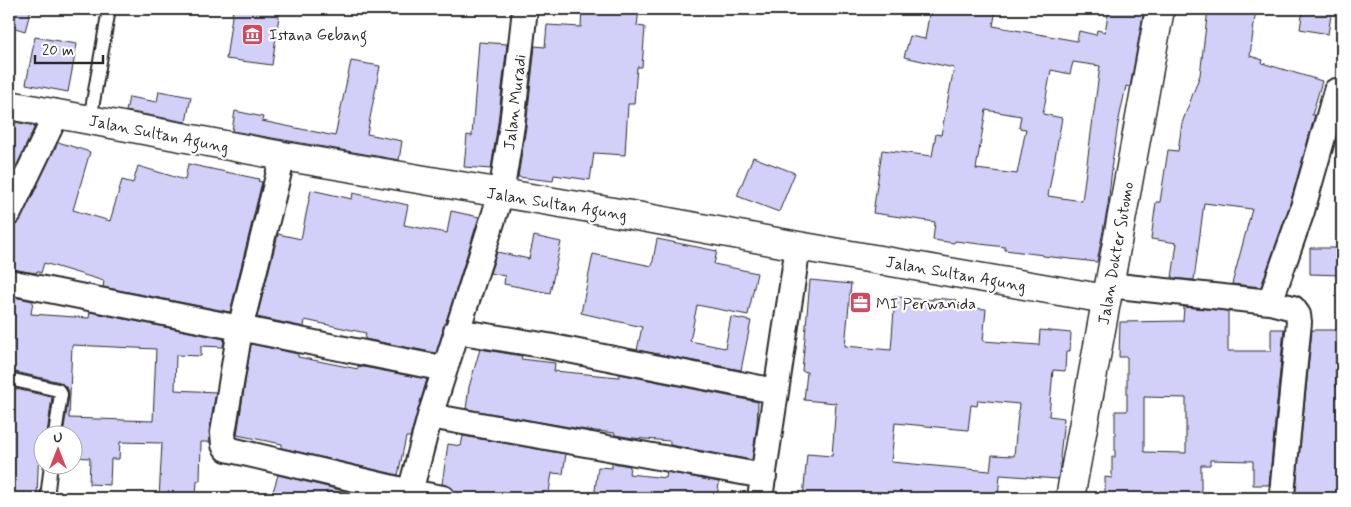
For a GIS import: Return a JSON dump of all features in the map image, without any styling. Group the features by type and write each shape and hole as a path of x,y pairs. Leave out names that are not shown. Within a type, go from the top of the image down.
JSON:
{"main road":[{"name":"Jalan Dokter Sutomo","path":"1070,498 1160,9"},
{"name":"Jalan Sultan Agung","path":"9,105 283,156 631,215 798,246 1107,292"}],"street":[{"name":"Jalan Muradi","path":"410,492 430,416 501,194 512,125 525,9"},
{"path":"1270,302 1302,211 1336,90"},
{"path":"9,213 56,115"},
{"path":"283,156 240,329 223,433 224,445 227,449 442,498"},
{"path":"430,416 762,487 798,246"},
{"path":"9,282 445,369"},
{"name":"Jalan Sultan Agung","path":"1107,292 1270,302 1293,308 1298,315 1299,322 1282,494"},
{"path":"456,331 548,346 775,391"}],"lane":[{"path":"90,120 109,9"},
{"path":"9,379 58,390 61,394 56,424"},
{"path":"47,498 50,474"}],"building":[{"path":"9,9 31,9 25,31 9,26"},
{"name":"Istana Gebang","path":"233,9 280,9 272,65 226,59"},
{"path":"582,9 639,9 637,26 645,27 642,67 637,67 634,104 628,104 625,155 594,153 590,180 554,175 553,181 518,177 535,46 545,47 547,25 581,27"},
{"path":"930,9 946,9 969,13 969,9 996,9 993,26 1077,41 1079,31 1096,35 1097,30 1105,32 1109,9 1144,9 1130,87 1126,86 1118,124 1108,205 1097,262 1005,250 1005,247 933,240 935,222 873,213 882,150 932,156 936,134 941,135 954,68 904,57 910,36 925,39","holes":["1073,62 1100,66 1082,201 1048,196 1062,118 1043,114 1051,70 1070,74","986,110 1021,116 1019,128 1026,129 1017,174 976,169"]},
{"path":"1208,9 1256,9 1250,56 1263,60 1262,63 1322,81 1312,115 1315,115 1289,207 1261,287 1232,284 1252,209 1204,203 1194,280 1172,278 1177,243 1151,239 1156,202 1160,202 1168,150 1178,151 1182,123 1200,75"},
{"path":"1303,9 1332,9 1328,34 1300,29"},
{"path":"35,37 77,44 68,92 26,84"},
{"path":"479,42 507,44 491,169 464,167 467,135 472,136"},
{"path":"351,61 380,66 367,134 402,141 399,160 232,131 235,111 263,117 262,121 335,136"},
{"path":"159,91 191,97 186,122 126,111 129,97 157,102"},
{"path":"9,121 35,126 9,182"},
{"path":"58,142 90,152 73,210 110,221 122,180 133,183 138,166 185,180 188,164 259,179 258,181 262,182 230,312 103,287 104,281 44,263 41,273 9,269 9,227 16,225 21,219"},
{"path":"753,157 795,173 779,212 737,196"},
{"path":"311,190 352,199 353,193 408,205 404,225 447,233 451,211 479,217 436,353 365,339 366,333 305,320 304,327 257,317 278,234 301,239"},
{"path":"534,236 561,242 550,293 504,284 505,276 490,273 497,252 529,259"},
{"path":"657,239 717,251 714,264 757,273 748,315 697,305 690,341 725,348 731,317 751,321 741,370 637,350 642,327 581,313 593,254 652,266"},
{"path":"1310,248 1341,248 1341,275 1310,274"},
{"path":"810,280 851,284 845,346 891,350 895,297 957,300 957,307 986,309 983,341 1039,345 1040,330 1071,333 1070,351 1066,351 1065,371 1053,370 1049,416 1064,418 1058,479 1000,475 998,498 803,498 807,454 832,456 836,403 804,400 807,372 802,371","holes":["978,400 1019,404 1014,456 992,455 990,471 891,462 895,423 968,430 971,405 977,406"]},
{"path":"9,296 33,301 31,314 89,318 90,312 224,339 223,347 201,346 201,356 176,355 175,390 216,392 209,431 210,442 201,442 200,481 197,481 196,498 159,498 162,443 120,442 119,459 111,459 110,485 89,484 90,458 82,458 82,424 65,424 69,395 68,389 60,382 11,371 13,335 9,334","holes":["72,345 156,349 153,421 69,418"]},
{"path":"1184,307 1228,311 1228,351 1271,351 1271,329 1284,329 1269,485 1253,485 1253,461 1210,460 1210,465 1201,465 1201,495 1179,495 1179,498 1105,498 1105,477 1112,478 1112,457 1115,457 1115,411 1127,411 1127,357 1119,357 1120,322 1183,321","holes":["1144,397 1186,398 1186,453 1144,452"]},
{"path":"1312,330 1336,330 1336,387 1342,387 1342,498 1295,498"},
{"path":"251,344 298,354 298,357 358,369 358,366 427,379 410,437 406,437 398,475 282,448 282,444 237,435"},
{"path":"480,349 522,356 521,359 555,363 554,371 619,377 619,374 758,402 752,460 670,445 670,441 633,438 615,435 615,433 586,430 466,409 469,387"},
{"path":"11,388 52,397 48,424 32,424 32,474 38,474 37,498 9,498"},
{"path":"463,436 566,454 563,474 552,473 548,498 456,498 456,493 452,488 442,484 448,444 461,446"},
{"path":"612,463 630,466 629,474 666,478 667,472 719,482 717,498 594,498 598,467 612,468"},
{"path":"278,475 361,495 327,491 327,498 271,498"}],"place":[{"name":"Istana Gebang","path":"253,34"},
{"name":"MI Perwanida","path":"860,303"}]}
